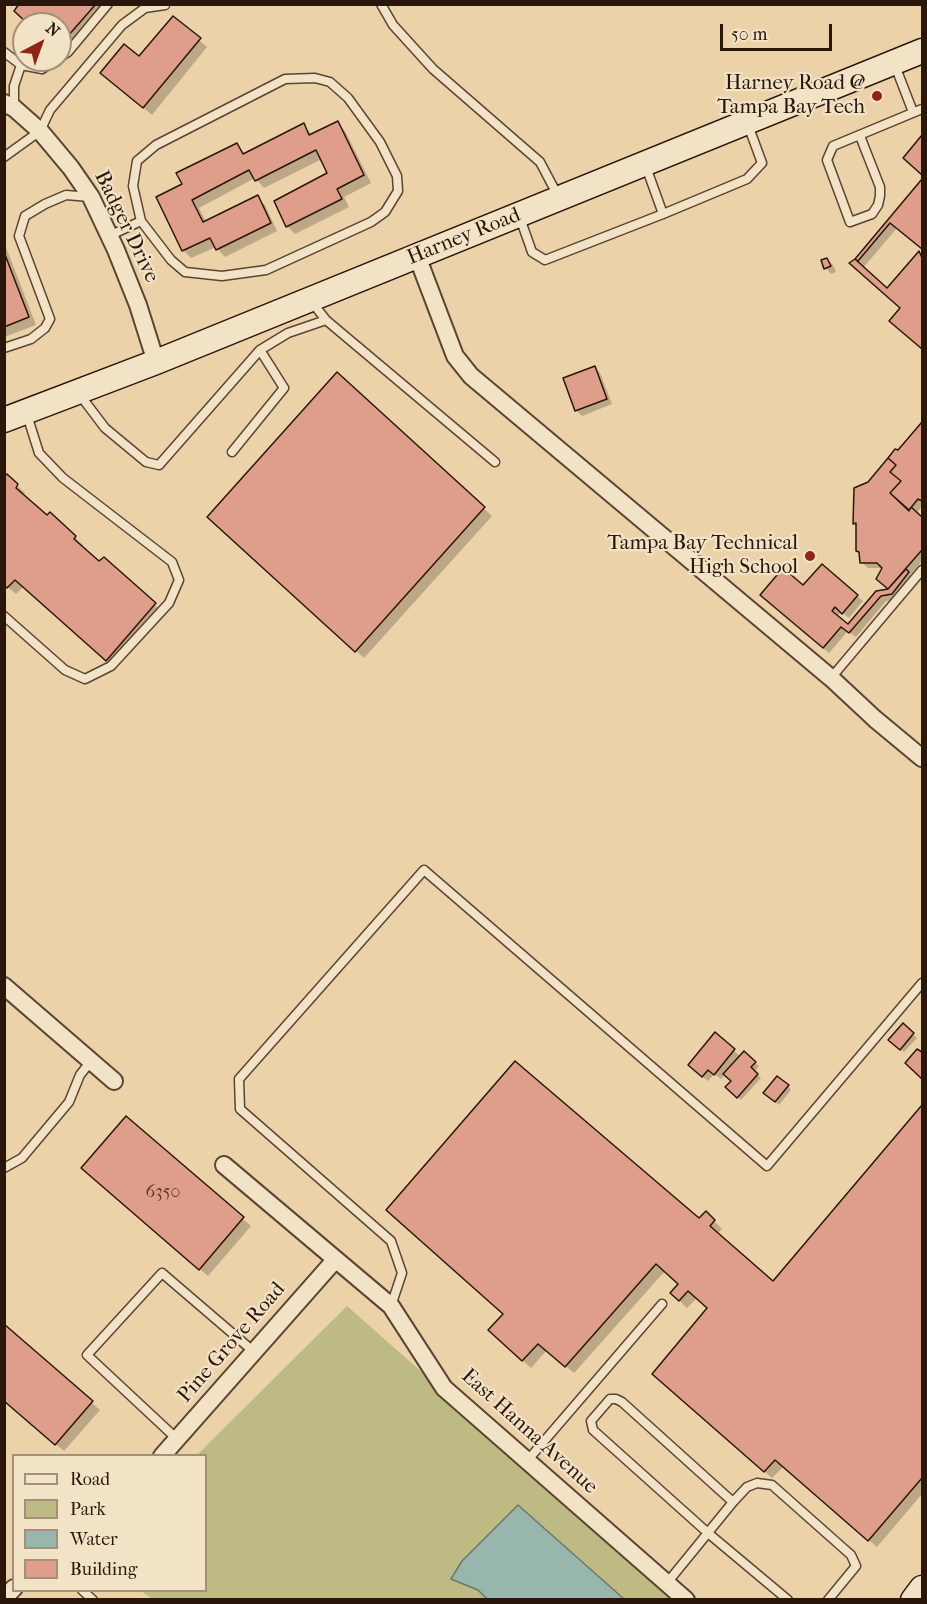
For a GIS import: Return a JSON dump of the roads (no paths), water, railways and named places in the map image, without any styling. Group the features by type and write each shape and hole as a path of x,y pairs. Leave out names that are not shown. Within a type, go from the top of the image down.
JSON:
{"street":[{"name":"Harney Road","path":"15,416 156,362 922,51"},
{"name":"Badger Drive","path":"9,105 40,131 71,168 91,197 110,236 138,305 156,362"},
{"path":"417,256 455,356 471,376 831,678 922,758"},
{"path":"4,986 114,1081"},
{"name":"East Hanna Avenue","path":"224,1166 391,1306 444,1389 686,1599"},
{"name":"Pine Grove Road","path":"163,1454 334,1260"},
{"path":"913,1599 922,1588"}],"lane":[{"path":"72,47 108,4"},
{"path":"381,4 393,25 433,69 540,162 560,198"},
{"path":"4,158 40,131 50,110 122,25 144,8 165,5"},
{"path":"860,136 880,187 880,196 878,205 872,214 850,222 827,160 833,146 918,110 894,63"},
{"path":"9,105 19,72"},
{"path":"315,78 330,82 348,98 380,142 397,176 398,191 385,212 371,222 266,270 222,276 185,272 171,260 141,222 133,186 137,161 156,145 285,79 315,78"},
{"path":"519,215 532,252 545,260 663,214 747,179 762,163 747,122"},
{"path":"645,164 663,214"},
{"path":"4,348 31,339 45,328 50,319 19,236 25,216 66,195 91,197"},
{"path":"110,236 141,222"},
{"path":"310,299 326,320 495,462"},
{"path":"78,392 105,428 146,462 159,465 260,350 288,333 326,320"},
{"path":"232,452 284,388 260,350"},
{"path":"4,616 65,670 85,679 111,666 170,603 179,580 172,562 63,478 39,453 15,416"},
{"path":"831,678 922,570"},
{"path":"391,1306 402,1273 391,1240 240,1109 239,1078 424,870 767,1166 922,983"},
{"path":"4,1168 22,1158 69,1102 80,1075 91,1061"},
{"path":"177,1439 87,1355 162,1273 254,1351"},
{"path":"527,1461 662,1304"},
{"path":"733,1502 622,1402 610,1399 591,1421 593,1430 708,1533 788,1599"},
{"path":"667,1583 733,1502 747,1487 757,1482 772,1485 851,1554 856,1566 828,1599"}],"water":[{"path":"518,1505 624,1599 487,1599 478,1590 451,1579 462,1561"}],"place":[{"name":"Harney Road @ Tampa Bay Tech","path":"877,96"},
{"name":"Tampa Bay Technical High School","path":"810,556"}]}
